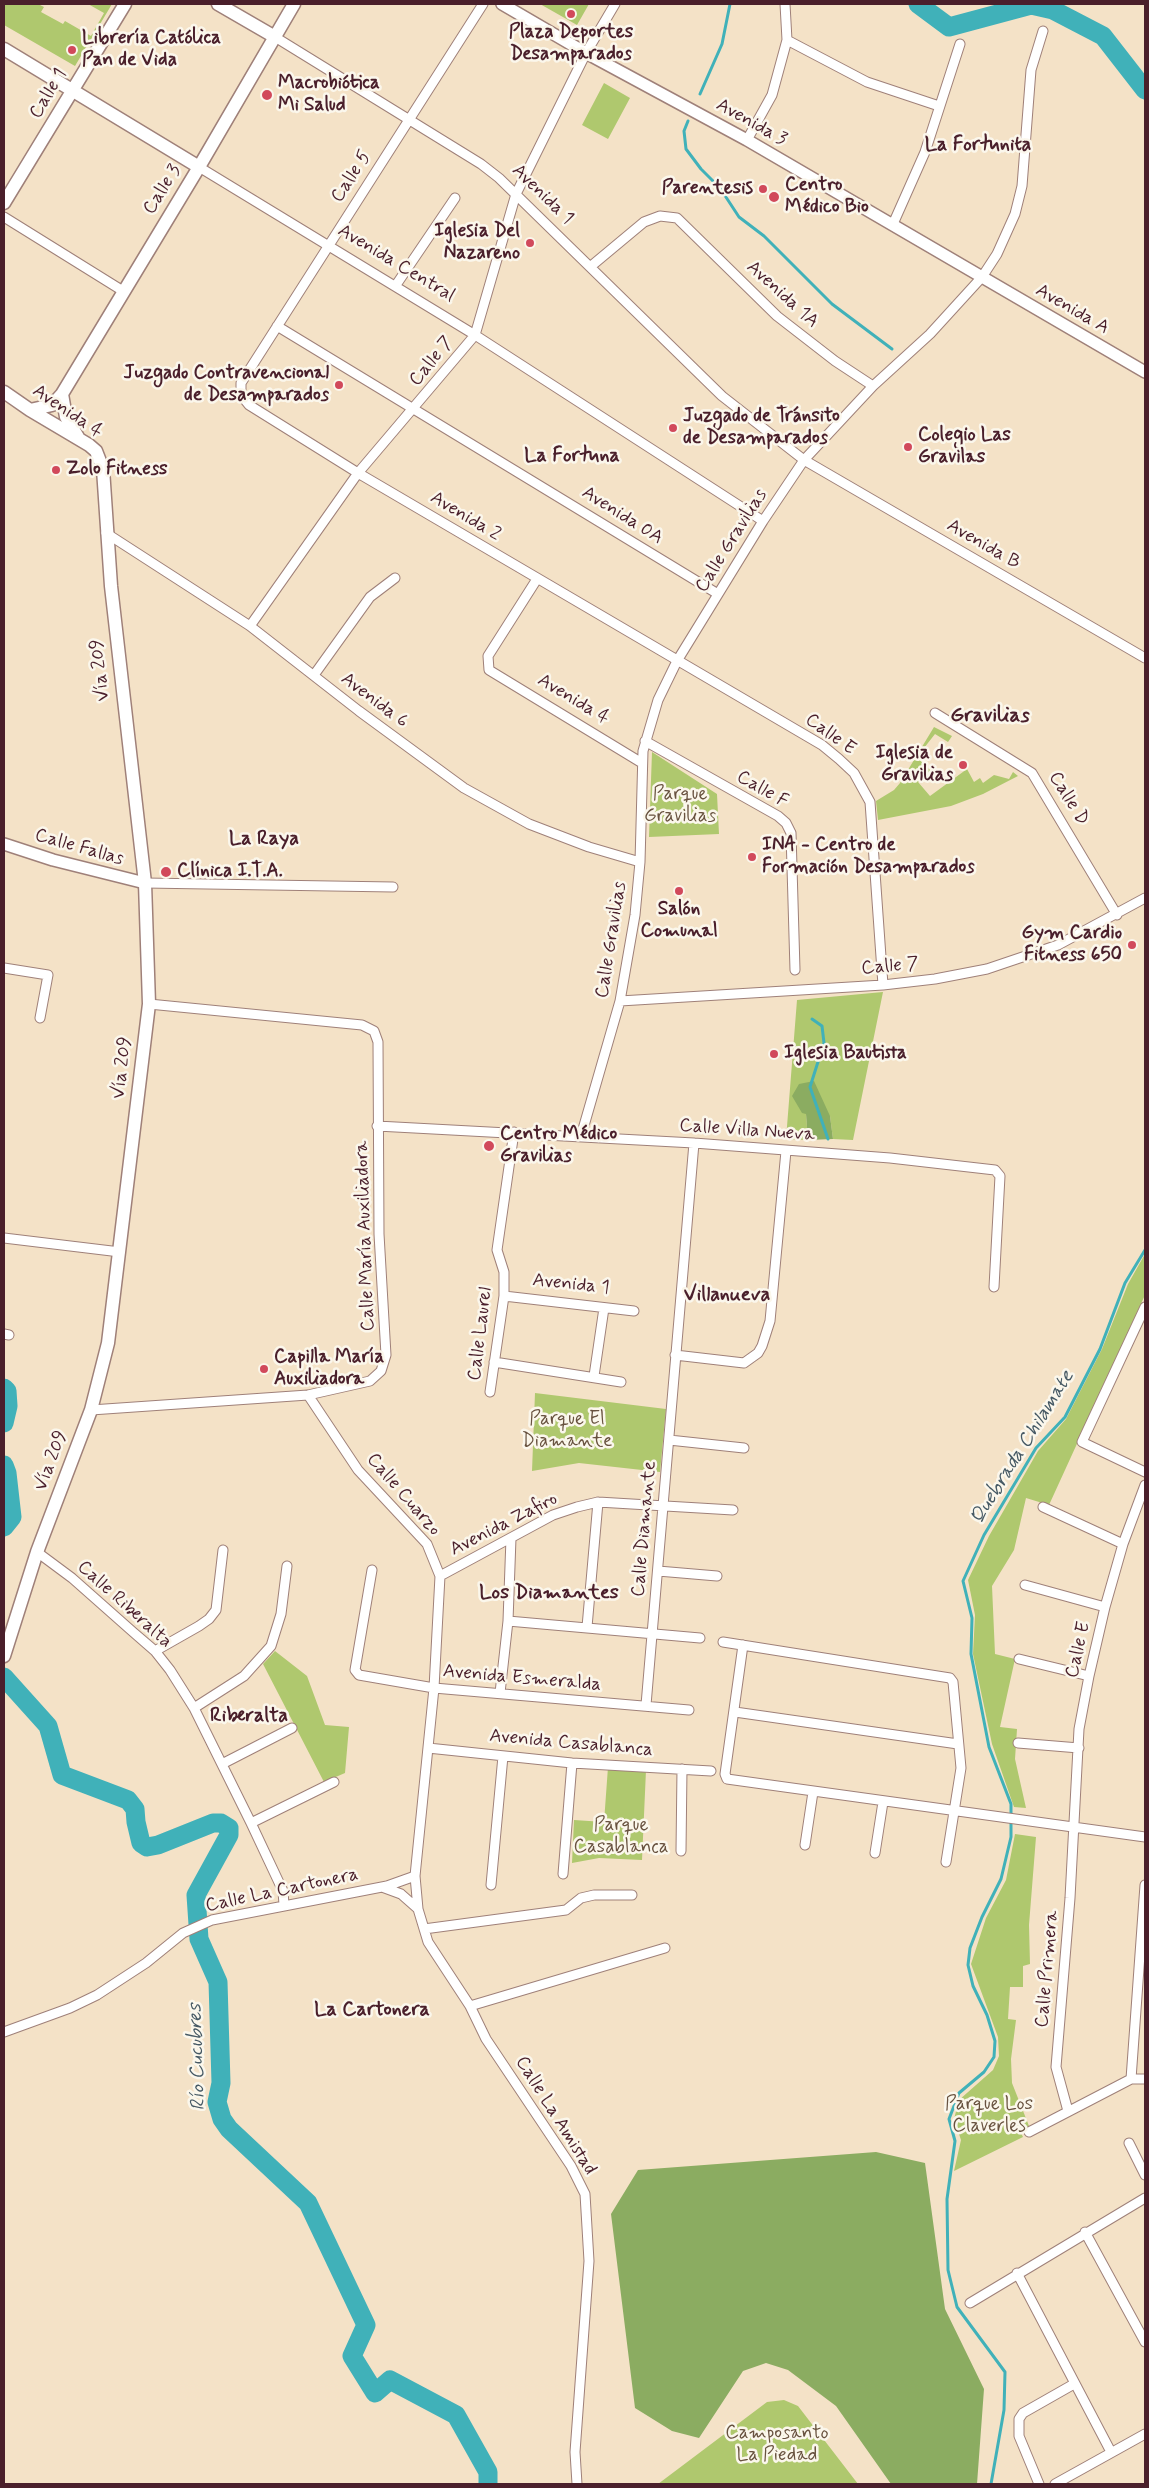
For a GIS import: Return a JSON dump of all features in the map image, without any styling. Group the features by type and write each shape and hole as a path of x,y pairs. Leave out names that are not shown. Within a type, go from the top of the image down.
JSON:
{"main road":[{"name":"Calle 1","path":"4,204 125,4"},
{"name":"Avenida 1","path":"218,4 275,37"},
{"name":"Calle 3","path":"62,394 122,291 199,167 294,4"},
{"name":"Avenida Central","path":"4,49 199,167"},
{"name":"Avenida 4","path":"4,392 96,451 103,468"},
{"path":"30,410 52,405 62,394"},
{"path":"62,394 66,418 79,439"},
{"name":"Vía 209","path":"4,1656 37,1552 91,1410 108,1343 149,1004 145,883 106,533 103,468"}],"street":[{"name":"Calle 5","path":"241,395 240,383 483,4"},
{"name":"Avenida 3","path":"502,4 586,53 748,140 982,277"},
{"name":"Calle 7","path":"250,626 358,473 475,335 516,194 586,53 615,4"},
{"path":"748,140 772,95 787,40 785,4"},
{"name":"Calle Gravilias","path":"581,1136 620,1001 635,915 640,862 642,764 645,741 658,700 677,661 763,521 804,460 873,386 930,334 982,277 997,254 1015,214 1025,159 1031,70 1043,31"},
{"name":"Avenida 1","path":"275,37 481,164 516,194 722,396 804,460"},
{"path":"787,40 867,82 939,106"},
{"path":"893,224 925,152 960,44"},
{"name":"Avenida Central","path":"199,167 396,285 763,521"},
{"path":"396,285 455,198"},
{"name":"Avenida 1A","path":"590,267 644,222 660,216 677,218 777,316 835,361 873,386"},
{"path":"4,218 122,291"},
{"name":"Avenida A","path":"982,277 1145,372"},
{"name":"Avenida 0A","path":"277,326 415,408 718,594"},
{"name":"Avenida 2","path":"241,395 249,405 358,473 677,661"},
{"name":"Avenida B","path":"804,460 1145,658"},
{"name":"Avenida 6","path":"106,533 250,626 443,773 502,810 529,824 590,847 640,862"},
{"path":"314,675 370,597 395,578"},
{"name":"Avenida 4","path":"537,579 488,656 488,666 492,674 642,764"},
{"name":"Calle E","path":"677,661 822,745 854,773 870,802 883,985"},
{"name":"Calle D","path":"935,713 1032,773 1118,915"},
{"name":"Calle F","path":"645,741 778,816 786,823 791,833 795,970"},
{"name":"Calle Fallas","path":"4,844 53,860 145,883"},
{"path":"145,883 393,887"},
{"name":"Calle 7","path":"620,1001 883,985 936,979 987,970 1058,945 1118,915 1145,898"},
{"path":"4,968 48,976 40,1018"},
{"name":"Calle María Auxiliadora","path":"91,1410 308,1395 370,1381 381,1371 386,1355 379,1234 378,1042 374,1031 362,1025 149,1004"},
{"name":"Calle Villa Nueva","path":"377,1126 694,1143 890,1158 996,1170 1000,1176 994,1287"},
{"name":"Calle Laurel","path":"490,1392 504,1296 504,1272 498,1250 514,1132"},
{"name":"Calle Diamante","path":"646,1705 694,1143"},
{"path":"675,1355 744,1362 758,1353 762,1346 770,1321 786,1151"},
{"path":"4,1238 120,1252"},
{"name":"Avenida 1","path":"504,1296 634,1311"},
{"path":"1145,1307 1082,1442 1145,1472"},
{"path":"594,1376 604,1308"},
{"path":"494,1362 594,1376 621,1382"},
{"name":"Calle Cuarzo","path":"308,1395 358,1470 427,1544 440,1576 434,1688 428,1748"},
{"path":"669,1440 744,1448"},
{"name":"Calle E","path":"1074,1829 1080,1729 1089,1676 1105,1607 1123,1544 1145,1485"},
{"path":"587,1627 598,1502"},
{"name":"Avenida Zafiro","path":"440,1576 553,1515 598,1502 663,1504 733,1510"},
{"path":"1043,1507 1123,1544"},
{"path":"500,1692 508,1621 511,1538"},
{"path":"155,1651 199,1626 209,1619 216,1610 224,1550"},
{"name":"Calle Riberalta","path":"37,1552 72,1578 155,1651 170,1670 194,1708 252,1823 283,1890 284,1905"},
{"path":"194,1708 244,1676 271,1646 281,1614 286,1566"},
{"name":"Avenida Esmeralda","path":"372,1570 355,1670 359,1675 434,1688 500,1692 689,1710"},
{"path":"658,1571 716,1576"},
{"path":"1025,1585 1105,1607"},
{"path":"508,1621 700,1638"},
{"path":"723,1642 950,1678 953,1682 961,1768 946,1862"},
{"path":"743,1645 725,1774 727,1779 1145,1838"},
{"path":"1019,1659 1089,1676"},
{"path":"735,1712 958,1744"},
{"path":"222,1764 292,1728"},
{"path":"1018,1743 1079,1748"},
{"name":"Avenida Casablanca","path":"428,1748 572,1762 711,1771"},
{"name":"Calle La Amistad","path":"428,1748 415,1876 418,1909 428,1942 470,2006 486,2038 571,2166 585,2194 589,2261 575,2452 577,2484"},
{"path":"492,1885 503,1756"},
{"path":"563,1874 572,1762"},
{"path":"681,1851 682,1770"},
{"path":"252,1823 334,1782"},
{"path":"805,1845 813,1792"},
{"path":"875,1853 883,1802"},
{"name":"Calle Primera","path":"1068,2111 1056,2067 1074,1829"},
{"name":"Calle La Cartonera","path":"4,2032 70,2008 97,1995 146,1963 183,1933 212,1920 380,1887 415,1876"},
{"path":"1131,2078 1145,1885"},
{"path":"380,1887 401,1894 418,1909"},
{"path":"424,1929 566,1910 581,1898 594,1894 632,1894"},
{"path":"470,2006 665,1948"},
{"path":"1029,2132 1131,2078 1145,2079"},
{"path":"1129,2143 1145,2175"},
{"path":"970,2303 1145,2198"},
{"path":"1086,2232 1145,2342"},
{"path":"1017,2274 1111,2452"},
{"path":"1038,2484 1024,2452 1020,2436 1019,2419 1023,2413 1074,2384"},
{"path":"1055,2484 1145,2434"}],"green space":[{"path":"4,4 38,4 44,7 41,12 63,24 65,21 91,36 104,13 88,4 112,4 75,66 4,25"},
{"name":"Plaza Deportes Desamparados","path":"540,4 589,4 577,25"},
{"path":"604,83 630,98 608,139 582,125"},
{"path":"934,727 952,736 948,742 935,734 917,757 931,771 918,782 930,796 967,769 974,782 980,778 983,783 994,775 1009,779 1013,772 1018,776 983,794 951,806 878,820 876,801 894,790 900,783"},
{"name":"Parque Gravilias","path":"652,752 717,794 719,834 649,837"},
{"path":"883,992 853,1140 833,1139 830,1116 806,1114 808,1140 786,1139 797,1000"},
{"path":"814,1081 830,1116 833,1139 808,1140 806,1114 802,1113 792,1096 799,1084"},
{"path":"1145,1254 1145,1295 1049,1505 1026,1498 1014,1550 992,1586 995,1654 1015,1659 1000,1727 1017,1729 1015,1759 1026,1808 1014,1807 992,1744 973,1654 975,1615 968,1580 989,1536 1038,1451 1066,1419 1102,1349 1128,1284"},
{"name":"Parque El Diamante","path":"535,1393 666,1409 660,1472 579,1463 532,1471"},
{"path":"275,1651 307,1676 325,1725 349,1727 345,1773 324,1782 263,1664"},
{"name":"Parque Casablanca","path":"608,1767 646,1770 642,1860 599,1858 572,1863 574,1820 604,1822"},
{"name":"Parque Los Claverles","path":"1015,1834 1036,1837 1029,1925 1030,1964 1023,1966 1023,1987 1010,1987 1008,2019 1016,2020 1011,2059 1012,2083 1029,2126 1020,2131 1023,2137 954,2171 961,2140 954,2119 959,2100 993,2070 999,2056 998,2037 971,1964 986,1918 1006,1880"},
{"path":"876,2152 925,2163 945,2309 984,2389 977,2484 891,2484 836,2406 788,2370 766,2363 743,2371 699,2438 672,2431 635,2408 611,2214 638,2170"},
{"name":"Camposanto La Piedad","path":"784,2400 798,2406 858,2484 658,2484 767,2402"}],"waterway":[{"name":"Quebrada Chilamate","path":"700,94 722,44 730,4"},
{"path":"918,4 949,27 1031,5 1053,10 1103,36 1145,90"},
{"name":"Quebrada Chilamate","path":"688,121 684,131 686,149 701,169 720,188 739,217 764,236 832,304 892,349"},
{"path":"812,1019 822,1026 824,1043 810,1087 828,1139"},
{"name":"Quebrada Chilamate","path":"991,2484 1004,2410 1005,2372 957,2307 948,2270 947,2199 955,2141 949,2119 959,2093 984,2072 994,2057 995,2041 987,2015 973,1986 968,1965 970,1948 982,1917 1001,1879 1011,1837 1011,1804 989,1747 971,1654 972,1618 963,1581 984,1535 1036,1448 1065,1417 1100,1349 1125,1283 1145,1250"},
{"name":"Río Cucubres","path":"4,1388 7,1391 8,1406 4,1423"},
{"name":"Río Cucubres","path":"4,1465 7,1473 12,1517 4,1527"},
{"name":"Río Cucubres","path":"4,1677 48,1726 62,1775 128,1800 135,1809 141,1843 147,1847 158,1845 213,1823 221,1823 229,1828 229,1835 196,1895 199,1939 218,1982 221,2083 217,2102 222,2119 229,2129 308,2203 366,2325 352,2356 375,2393 390,2380 456,2415 488,2472 488,2484"}],"place":[{"name":"Plaza Deportes Desamparados","path":"571,14"},
{"name":"Librería Católica Pan de Vida","path":"72,50"},
{"name":"Macrobiótica Mi Salud","path":"267,95"},
{"name":"Parentesis","path":"763,189"},
{"name":"Centro Médico Bio","path":"774,197"},
{"name":"Iglesia Del Nazareno","path":"530,243"},
{"name":"Juzgado Contravencional de Desamparados","path":"339,385"},
{"name":"Juzgado de Tránsito de Desamparados","path":"673,428"},
{"name":"Colegio Las Gravilas","path":"908,447"},
{"name":"Zolo Fitness","path":"56,470"},
{"name":"Iglesia de Gravilias","path":"963,765"},
{"name":"INA - Centro de Formación Desamparados","path":"752,857"},
{"name":"Clínica I.T.A.","path":"166,872"},
{"name":"Salón Comunal","path":"679,891"},
{"name":"Gym Cardio Fitness 650","path":"1132,945"},
{"name":"Iglesia Bautista","path":"774,1054"},
{"name":"Centro Médico Gravilias","path":"489,1146"},
{"name":"Capilla María Auxiliadora","path":"264,1369"}],"district":[{"name":"La Fortunita","path":"978,146"},
{"name":"La Fortuna","path":"572,457"},
{"name":"Gravilias","path":"990,717"},
{"name":"La Raya","path":"264,840"},
{"name":"Villanueva","path":"727,1296"},
{"name":"Los Diamantes","path":"549,1594"},
{"name":"Riberalta","path":"249,1717"},
{"name":"La Cartonera","path":"372,2011"}]}
